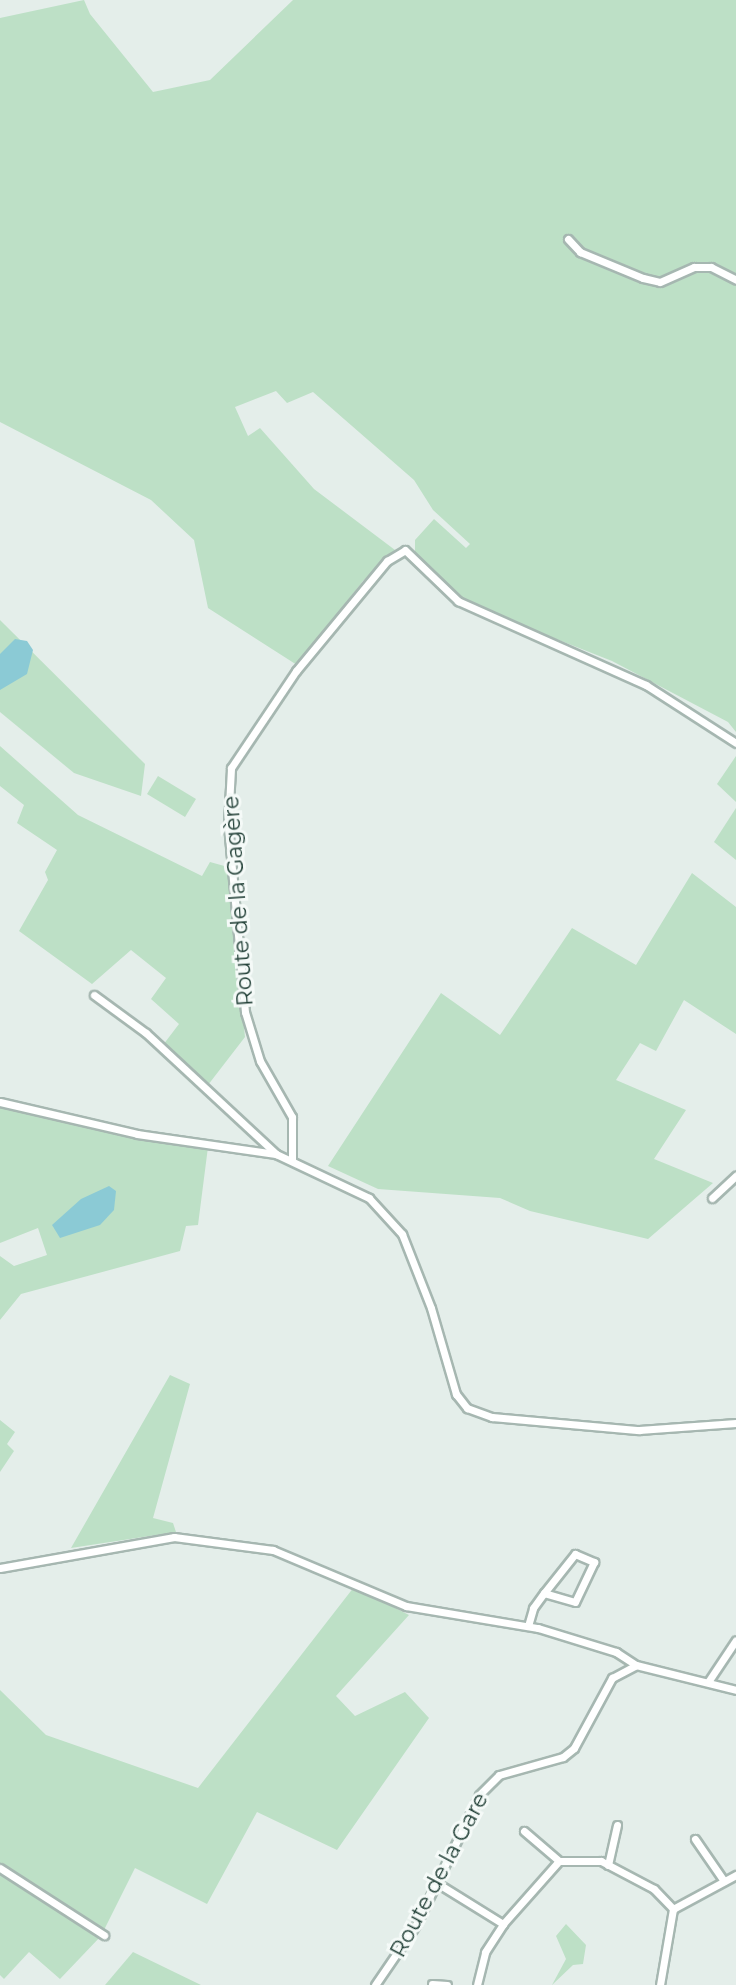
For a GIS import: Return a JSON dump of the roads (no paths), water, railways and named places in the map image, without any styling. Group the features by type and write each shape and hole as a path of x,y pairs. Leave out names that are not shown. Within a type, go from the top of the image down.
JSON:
{"street":[{"path":"568,239 580,252 643,278 660,282 694,267 711,267 736,280"},
{"name":"Route de la Gagère","path":"292,1160 292,1117 260,1061 245,1012 228,824 231,768 246,739 364,584 405,550 458,601 632,678 736,743"},
{"path":"94,995 146,1033 276,1154"},
{"path":"0,1102 137,1134 276,1154 369,1198 387,1214 425,1293 456,1394 467,1408 492,1417 639,1430 736,1423"},
{"path":"712,1198 736,1176"},
{"path":"0,1568 174,1537 273,1550 418,1609 528,1626 616,1652 636,1665 736,1690"},
{"path":"528,1626 533,1608 544,1593 575,1554 594,1562 575,1602 544,1593"},
{"path":"708,1682 736,1640"},
{"name":"Route de la Gare","path":"377,1985 437,1883 466,1817 489,1783 510,1770 563,1757 585,1730 612,1678 636,1665"},
{"path":"608,1865 617,1825"},
{"path":"524,1831 559,1861"},
{"path":"695,1839 724,1881"},
{"path":"477,1985 485,1952 503,1924 559,1861 576,1858 608,1865 654,1889 672,1914 660,1985"},
{"path":"0,1868 104,1935"},
{"path":"672,1914 736,1875"},
{"path":"437,1883 503,1924"},
{"path":"432,1984 447,1985"}],"water":[{"path":"15,639 27,641 33,650 27,674 0,690 0,654"},
{"path":"109,1186 116,1191 114,1210 100,1225 60,1238 52,1225 81,1199"}]}
